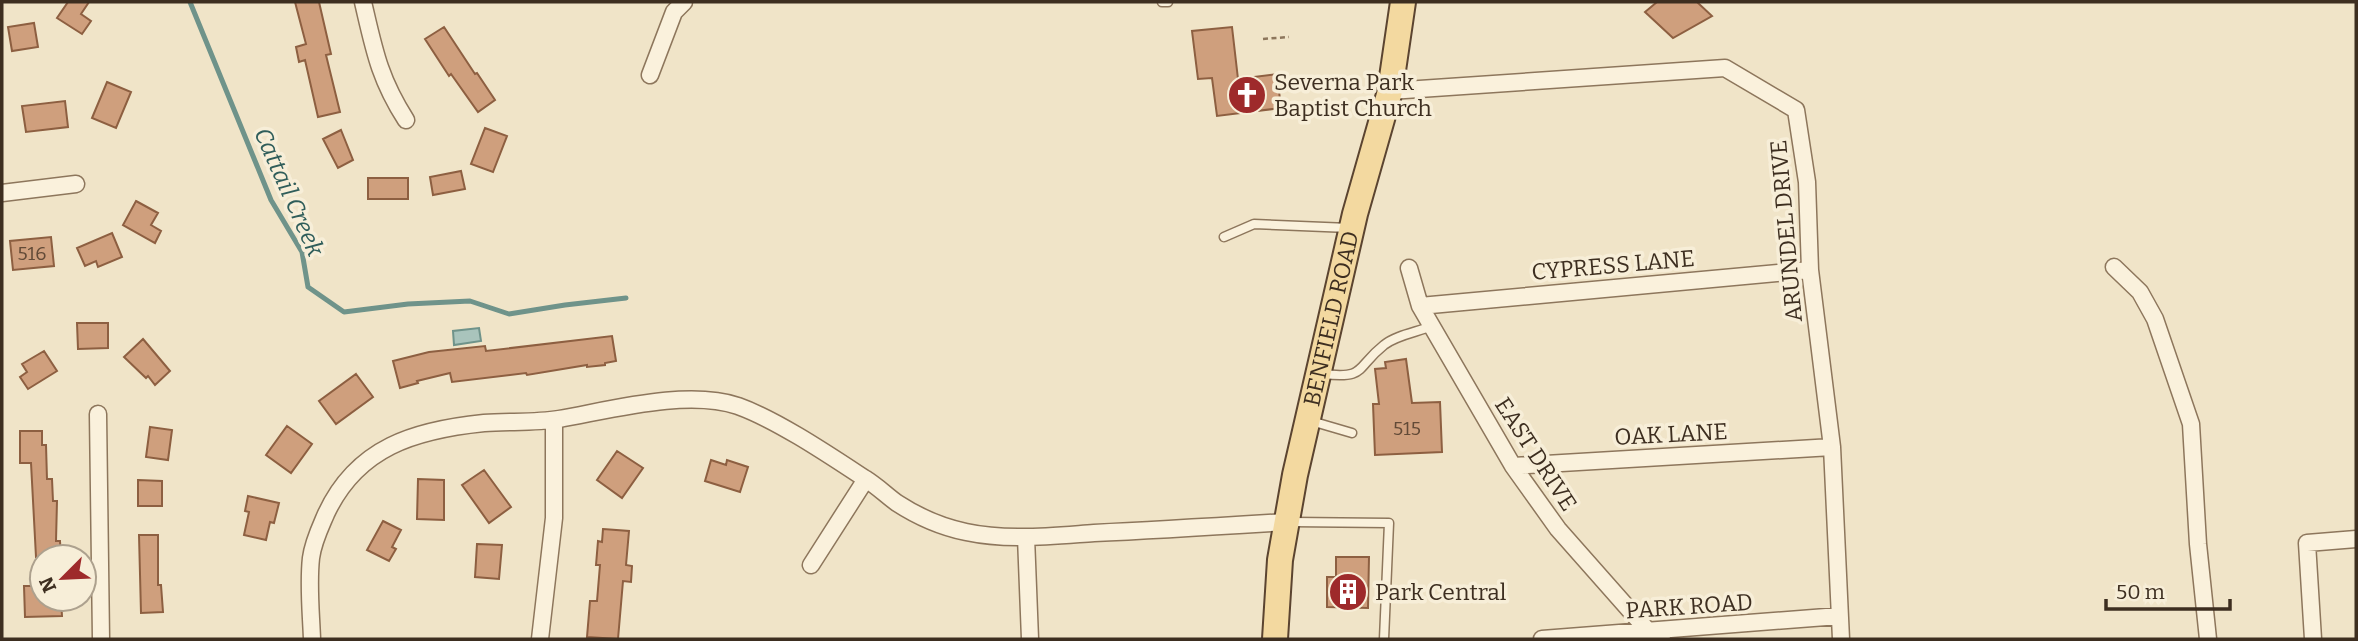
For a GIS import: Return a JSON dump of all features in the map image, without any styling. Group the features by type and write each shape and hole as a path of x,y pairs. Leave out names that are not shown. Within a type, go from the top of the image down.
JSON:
{"main road":[{"name":"BENFIELD ROAD","path":"1275,639 1280,560 1286,522 1352,229 1390,91 1403,2"}],"street":[{"path":"363,2 378,68 390,96 406,120"},
{"path":"650,75 674,12 684,2"},
{"name":"ARUNDEL DRIVE","path":"1390,91 1725,68 1796,110 1807,182 1810,270 1832,447 1841,639"},
{"path":"2,193 76,184"},
{"path":"2114,267 2140,292 2155,319 2191,424 2198,544 2208,639"},
{"name":"EAST DRIVE","path":"1409,268 1420,306 1513,466 1558,529 1656,636"},
{"name":"CYPRESS LANE","path":"1420,306 1810,270"},
{"path":"312,639 311,556 322,523 343,484 363,463 389,445 429,432 484,423 554,420 683,400 721,401 777,425 929,520 967,533 1026,537 1286,522"},
{"path":"98,414 101,639"},
{"path":"540,639 554,517 554,420"},
{"name":"OAK LANE","path":"1513,466 1832,447"},
{"path":"811,565 866,479"},
{"path":"1026,537 1030,639"},
{"path":"2313,639 2307,543 2356,539"},
{"name":"PARK ROAD","path":"1542,639 1656,636 1839,617"}],"lane":[{"path":"1162,2 1168,2"},
{"path":"1224,237 1254,224 1352,229"},
{"path":"1320,374 1343,376 1360,372 1386,343 1432,326"},
{"path":"1308,421 1352,433"},
{"path":"1286,522 1390,523 1384,639"}],"path":[{"path":"1263,39 1289,37"}],"water":[{"path":"479,328 481,341 454,345 453,331"}],"building":[{"path":"68,2 89,2 81,14 91,21 82,34 57,18"},
{"path":"295,2 319,2 331,54 326,55 340,112 318,117 305,60 299,62 296,47 306,44"},
{"path":"1657,2 1697,2 1712,16 1673,38 1645,12"},
{"path":"34,23 38,47 12,51 8,27"},
{"path":"444,27 495,100 478,112 451,74 449,76 425,39"},
{"path":"1232,27 1238,79 1277,74 1281,108 1217,116 1212,78 1198,79 1192,31"},
{"path":"107,82 131,92 116,128 92,118"},
{"path":"65,101 68,127 26,132 22,106"},
{"path":"485,128 507,136 493,172 471,164"},
{"path":"341,130 353,160 338,168 323,139"},
{"path":"461,171 465,189 433,195 430,177"},
{"path":"368,178 408,178 408,199 368,199"},
{"path":"136,201 158,213 151,225 161,231 155,243 123,225"},
{"path":"112,233 122,257 98,267 96,261 85,266 77,248"},
{"path":"51,237 54,266 13,270 10,241"},
{"path":"77,323 108,323 108,348 78,349"},
{"path":"612,336 616,361 605,365 587,365 527,375 452,382 450,373 400,388 393,361 429,352 485,346 486,351"},
{"path":"143,339 170,371 155,385 124,357"},
{"path":"44,351 57,371 28,389 20,377 27,372 22,364"},
{"path":"1406,359 1412,403 1440,402 1442,452 1375,455 1373,404 1379,404 1375,369 1386,368 1385,362"},
{"path":"356,374 373,397 336,424 319,401"},
{"path":"287,426 312,444 291,473 266,455"},
{"path":"150,427 172,430 168,460 146,457"},
{"path":"20,431 42,431 42,445 46,445 47,479 52,479 53,501 57,501 56,541 60,543 35,543 31,463 20,463"},
{"path":"617,451 643,468 622,498 597,480"},
{"path":"711,460 726,465 727,460 748,467 740,492 705,481"},
{"path":"484,470 511,507 489,523 462,485"},
{"path":"418,479 444,480 444,520 417,519"},
{"path":"138,480 162,481 162,506 138,506"},
{"path":"248,496 279,503 274,523 270,522 266,540 244,535 249,512 245,511"},
{"path":"383,521 401,530 392,547 396,549 389,561 367,550"},
{"path":"603,529 629,531 626,565 632,566 631,582 623,581 618,639 587,637 590,601 597,601 600,565 596,565 598,541 602,542"},
{"path":"139,535 158,535 158,585 161,585 163,612 141,613"},
{"path":"477,544 502,545 499,579 475,577"},
{"name":"Park Central","path":"1336,557 1369,557 1368,608 1327,607 1327,577 1336,577"},
{"path":"24,586 28,586 28,613 62,613 62,616 25,617"}],"waterway":[{"name":"Cattail Creek","path":"190,2 271,200 302,252 308,287 344,312 408,304 470,301 509,314 626,298"}],"place":[{"name":"Severna Park Baptist Church","path":"1247,95"},
{"name":"Park Central","path":"1348,592"}]}
